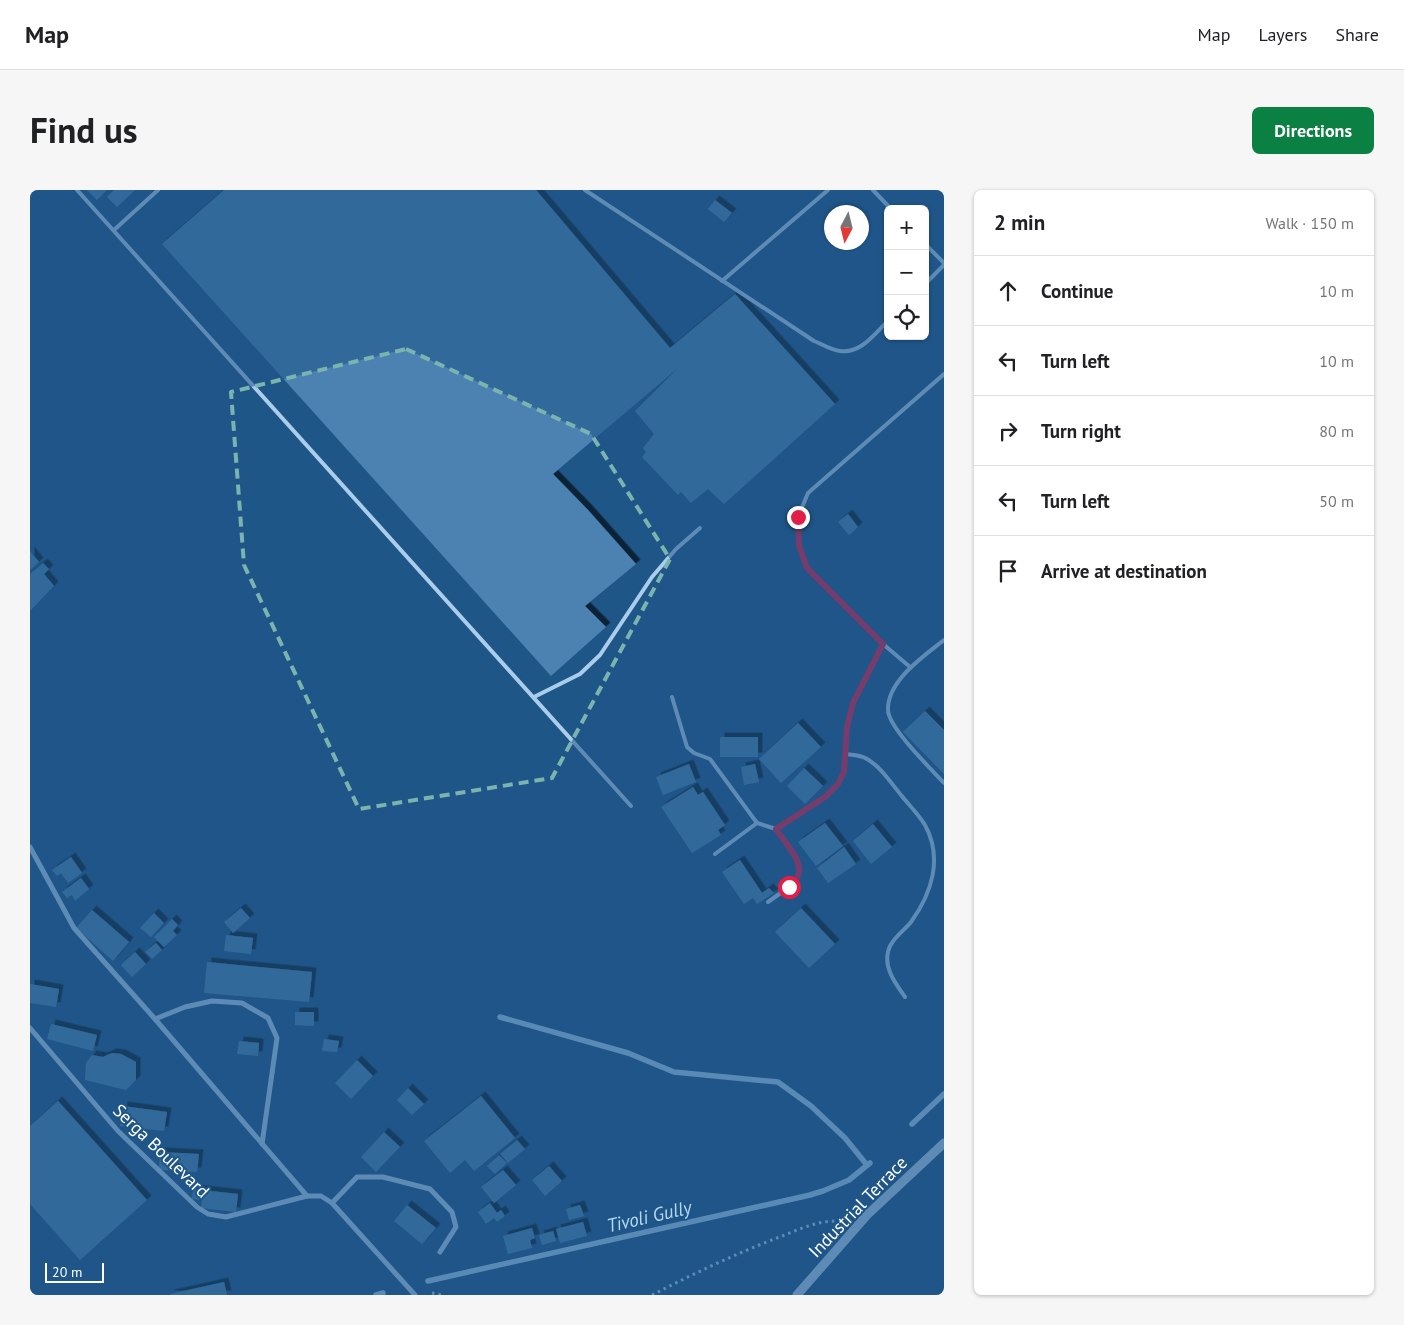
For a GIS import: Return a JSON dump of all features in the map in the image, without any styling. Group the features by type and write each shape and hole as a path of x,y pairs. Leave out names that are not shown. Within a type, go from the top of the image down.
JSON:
{"street":[{"path":"30,847 74,928 307,1196"},
{"path":"155,1019 185,1007 212,1001 242,1003 268,1018 277,1038 262,1144"},
{"name":"Serga Boulevard","path":"30,1028 118,1131 197,1207 208,1214 226,1217 307,1196 321,1196 332,1202"},
{"name":"Industrial Terrace","path":"797,1295 867,1215 944,1143"},
{"path":"415,1295 332,1202 357,1177 383,1177 430,1189 452,1212 456,1227 440,1252"}],"lane":[{"path":"78,190 631,806"},
{"path":"114,230 158,190"},
{"path":"585,190 814,342 840,351 855,350 864,345 884,325"},
{"path":"722,281 828,190"},
{"path":"873,190 887,205"},
{"path":"929,248 944,264 929,280"},
{"path":"910,667 883,644 807,568 799,546 798,517 808,493 944,374"},
{"path":"534,697 580,674 600,655 652,578 676,549 700,528"},
{"path":"944,640 910,667 890,694 888,712 896,729 944,783"},
{"path":"776,829 825,797 838,784 844,772 847,727 853,703 883,644"},
{"path":"672,697 687,747 694,753 710,759 757,823 776,829 798,862 799,872 796,879 789,887 768,902"},
{"path":"845,754 868,759 880,770 924,824 933,843 933,875 928,894 918,912 888,951 887,963 891,977 905,997"},
{"path":"715,854 757,823"}],"path":[{"path":"652,1295 745,1250 808,1226 834,1220 859,1224"},
{"path":"432,1293 442,1295"}],"highlighted area":[{"path":"406,349 591,434 670,559 552,778 359,809 244,565 231,392"}],"building":[{"path":"87,190 107,190 97,200"},
{"path":"114,190 135,190 117,207 107,197"},
{"path":"224,190 536,190 670,348 735,294 835,404 724,504 708,489 691,503 681,492 678,495 642,457 646,452 643,448 654,434 635,411 678,368 553,474 636,564 585,606 606,627 551,676 162,244"},
{"path":"715,200 732,213 724,222 708,209"},
{"path":"848,514 858,527 849,535 838,522"},
{"path":"30,551 39,562 30,570"},
{"path":"43,563 49,569 44,574 54,586 30,611 30,574"},
{"path":"925,711 944,730 944,774 903,732"},
{"path":"798,723 821,747 781,783 759,759"},
{"path":"720,737 758,737 758,757 720,757"},
{"path":"689,764 696,782 663,795 656,777"},
{"path":"755,764 759,782 744,785 741,767"},
{"path":"804,768 823,786 805,804 787,786"},
{"path":"693,787 698,795 703,792 725,825 718,830 721,835 692,853 661,807"},
{"path":"825,823 843,846 816,866 798,842"},
{"path":"873,824 892,847 871,864 853,841"},
{"path":"844,847 856,864 828,883 817,868"},
{"path":"71,857 82,873 68,883 61,873 57,876 52,870"},
{"path":"740,860 762,893 769,888 774,893 757,904 753,898 744,904 722,872"},
{"path":"81,878 89,889 75,901 72,895 67,898 62,892"},
{"path":"241,908 250,918 233,933 224,922"},
{"path":"801,908 835,944 809,968 775,932"},
{"path":"92,910 129,942 113,961 76,928"},
{"path":"154,913 164,923 151,937 140,928"},
{"path":"172,919 178,925 173,931 177,935 164,947 154,937"},
{"path":"226,935 253,938 251,954 224,951"},
{"path":"156,943 162,950 152,959 145,952"},
{"path":"135,952 146,964 132,977 121,965"},
{"path":"207,962 312,972 309,1002 204,993"},
{"path":"30,984 59,989 56,1007 30,1003"},
{"path":"295,1012 314,1012 314,1026 295,1025"},
{"path":"51,1024 97,1035 93,1051 47,1039"},
{"path":"324,1039 339,1041 337,1052 322,1051"},
{"path":"239,1041 259,1043 258,1056 237,1054"},
{"path":"112,1053 121,1054 136,1062 136,1080 126,1090 85,1080 86,1063 92,1055 103,1057"},
{"path":"357,1060 373,1076 351,1099 335,1083"},
{"path":"408,1088 424,1104 412,1115 397,1100"},
{"path":"481,1096 515,1138 474,1171 465,1160 450,1173 424,1141"},
{"path":"58,1101 147,1200 80,1260 30,1204 30,1126"},
{"path":"123,1106 167,1112 164,1131 120,1126"},
{"path":"384,1132 400,1147 376,1172 361,1157"},
{"path":"517,1140 525,1149 508,1163 500,1154"},
{"path":"160,1152 199,1154 197,1172 159,1170"},
{"path":"499,1155 507,1163 495,1174 487,1166"},
{"path":"549,1166 562,1181 545,1196 532,1180"},
{"path":"503,1170 516,1185 494,1203 481,1187"},
{"path":"193,1189 238,1194 236,1212 201,1208 202,1200 192,1199"},
{"path":"490,1203 497,1213 501,1210 505,1216 497,1222 494,1218 486,1224 478,1212"},
{"path":"407,1205 436,1228 422,1244 394,1221"},
{"path":"580,1205 584,1216 569,1220 566,1209"},
{"path":"583,1222 587,1236 560,1243 556,1229"},
{"path":"532,1228 535,1238 530,1240 532,1248 508,1254 503,1236"},
{"path":"553,1231 556,1241 542,1245 539,1235"},
{"path":"224,1282 227,1295 170,1295 170,1294"}],"waterway":[{"path":"500,1017 628,1053 674,1072 778,1082 811,1106 845,1138 867,1165"},
{"name":"Tivoli Gully","path":"912,1124 944,1094"},
{"name":"Tivoli Gully","path":"428,1281 810,1195 849,1180 870,1163"},
{"name":"Tivoli Gully","path":"376,1295 383,1293"}],"route":[{"path":"789,887 799,872 798,862 776,829 825,797 838,784 844,772 847,727 853,703 883,644 807,568 799,546 798,517"}]}
